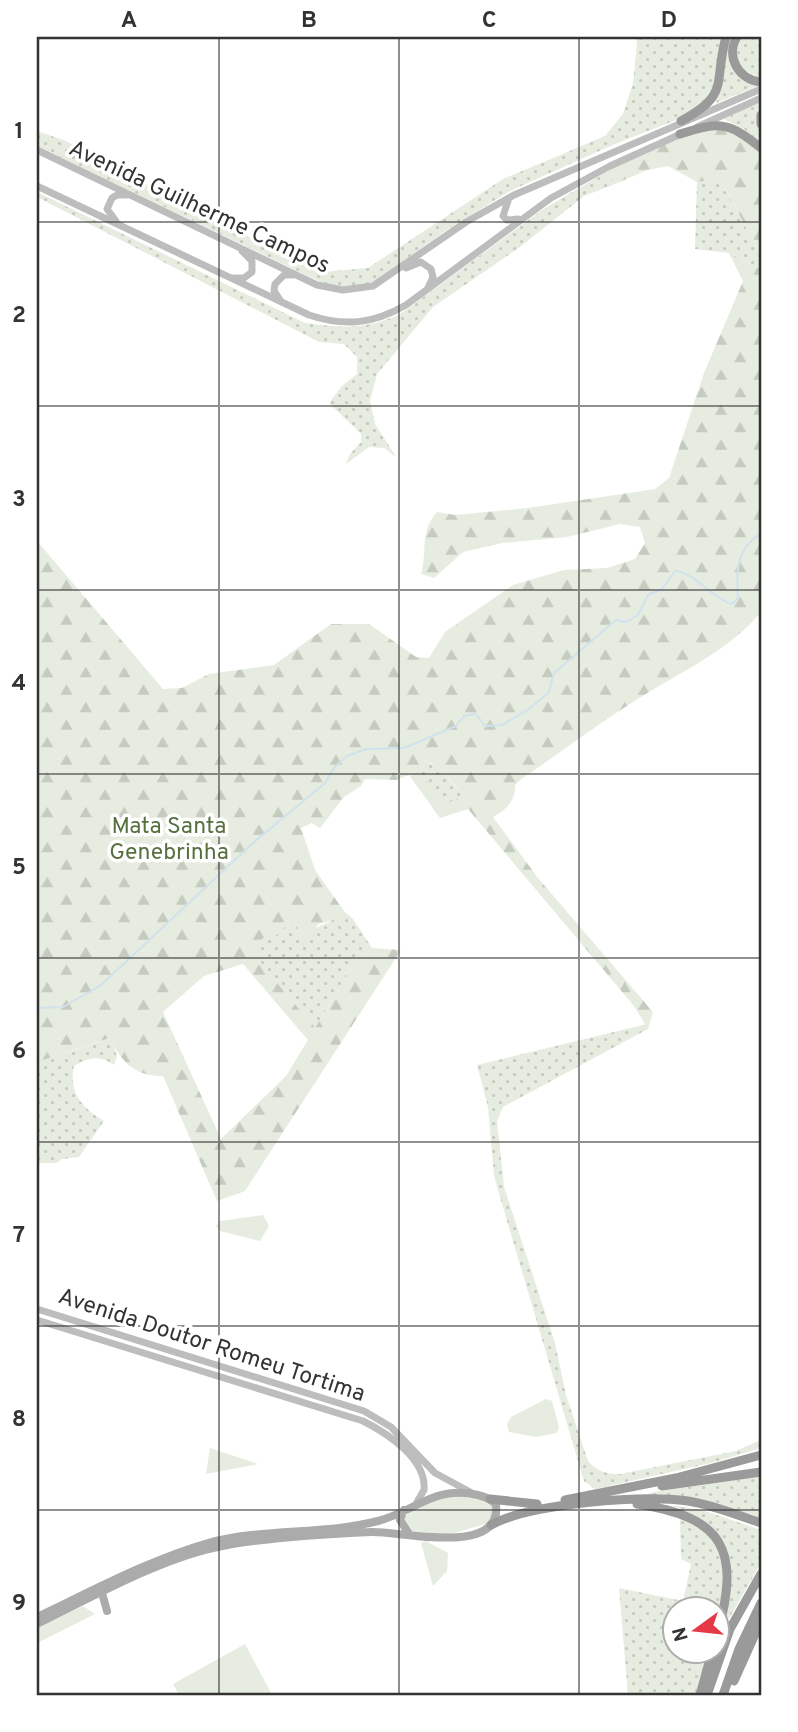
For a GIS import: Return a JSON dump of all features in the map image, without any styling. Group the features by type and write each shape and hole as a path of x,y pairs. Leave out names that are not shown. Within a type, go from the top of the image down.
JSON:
{"highway":[{"path":"681,121 702,110 715,97 726,37"},
{"path":"737,37 733,48 738,70 748,80 761,82"},
{"path":"761,115 761,124"},
{"path":"680,134 708,125 724,125 738,130 761,148"},
{"path":"607,1493 761,1455"},
{"path":"490,1499 536,1504 761,1472"},
{"path":"491,1525 530,1510 622,1502 685,1501 761,1523"},
{"path":"622,1502 685,1516 708,1528 717,1539 727,1562 729,1583 726,1596"},
{"path":"707,1695 730,1629 761,1574"},
{"path":"726,1695 739,1649 761,1603"},
{"path":"726,1695 761,1621"},
{"path":"699,1695 708,1666"}],"main road":[{"name":"Avenida Guilherme Campos","path":"37,150 317,285 343,290 373,286 466,222 523,191 681,121 761,89"},
{"path":"37,186 286,305 334,322 360,323 388,315 423,294 527,214 590,175 761,98"},
{"path":"523,191 507,202 503,216 511,220 527,214"},
{"path":"130,230 107,209 112,198 117,195 135,197"},
{"path":"222,238 246,254 253,267 244,278 222,275"},
{"path":"396,272 421,262 426,265 433,277 423,294"},
{"path":"286,305 277,296 275,284 284,275 300,276"},
{"name":"Avenida Doutor Romeu Tortima","path":"37,1309 364,1411 391,1427 435,1473 472,1494"},
{"name":"Avenida Doutor Romeu Tortima","path":"37,1320 363,1420 396,1442 420,1471 424,1483 416,1502"},
{"path":"37,1617 156,1562 210,1542 334,1531 453,1539 491,1525 497,1511 490,1499 472,1494 446,1493 416,1502 379,1521 334,1531 211,1548 152,1570 37,1624"},
{"path":"404,1510 400,1520 409,1534"},
{"path":"102,1593 107,1611"}],"green space":[{"path":"635,37 727,37 719,85 702,110 615,144 510,191 448,229 377,280 362,286 333,288 37,146 37,131 66,141 190,208 322,272 368,268 503,179 605,136 623,114 633,83 637,43"},
{"path":"730,37 734,37 740,76 758,86 716,103"},
{"path":"742,37 761,37 761,77 747,71 739,63 737,51"},
{"path":"761,100 758,125 761,144 744,129 724,119"},
{"path":"718,124 761,148 761,255 720,179 697,182 668,166 647,170 620,182 601,175 657,144"},
{"path":"601,175 620,182 584,196 520,247 433,307 377,374 370,401 375,424 396,457 384,448 369,447 346,464 350,454 361,442 361,434 329,403 342,386 357,374 357,357 344,344 319,342 37,197 37,192 305,323 354,326 376,323 400,314 542,210"},
{"path":"720,179 761,255 761,269 729,253 695,249 697,182"},
{"name":"Mata Santa Genebrinha","path":"729,253 761,269 761,612 723,647 616,713 520,780 515,785 514,796 509,804 493,817 538,878 653,1012 648,1029 634,1006 468,809 440,818 409,775 396,780 365,779 361,786 344,797 320,828 312,823 301,828 315,870 344,911 337,919 318,924 311,939 302,936 293,920 275,936 268,934 257,943 263,952 258,960 315,1028 349,972 372,948 401,950 245,1191 217,1201 163,1076 145,1074 130,1066 110,1038 37,1062 37,541 163,689 182,688 209,674 274,665 331,624 369,624 416,657 429,658 445,632 513,585 564,570 607,568 635,559 645,543 640,527 620,524 567,537 502,543 463,552 434,578 421,574 426,534 437,512 455,515 528,508 655,489 669,478 704,373 743,281","holes":["423,760 443,772 466,795 447,803 416,769","243,964 308,1040 286,1076 221,1139 163,1012 204,976"]},
{"path":"422,760 439,768 455,787 467,795 447,804 416,769"},
{"path":"344,911 353,919 372,948 349,972 315,1028 258,960 257,943 268,933 275,936 293,919 302,936 335,919"},
{"path":"647,1024 648,1029 503,1107 497,1121 504,1187 555,1343 566,1395 588,1461 602,1472 620,1474 736,1451 761,1440 761,1448 711,1463 595,1489 584,1481 500,1197 494,1175 488,1107 477,1065"},
{"path":"111,1038 117,1056 114,1065 104,1060 90,1059 74,1066 73,1075 78,1098 89,1111 104,1121 79,1157 62,1159 56,1163 37,1163 37,1062"},
{"path":"263,1215 269,1226 260,1241 220,1231 216,1226 220,1221"},
{"path":"546,1399 552,1401 559,1427 557,1433 536,1437 509,1432 507,1424 511,1417"},
{"path":"210,1448 258,1464 206,1474"},
{"path":"761,1476 761,1518 701,1500 648,1498 649,1493"},
{"path":"451,1495 479,1498 493,1505 494,1512 488,1523 448,1535 411,1532 404,1522 411,1510 423,1503"},
{"path":"670,1505 702,1510 761,1530 761,1563 732,1613 732,1596 728,1596 728,1557 721,1541 710,1527 693,1515"},
{"path":"680,1520 697,1525 709,1534 717,1546 721,1560 721,1596 684,1596 691,1564 681,1559"},
{"path":"426,1541 448,1553 447,1571 433,1586 421,1543"},
{"path":"619,1588 662,1597 662,1666 705,1666 697,1695 628,1695"},
{"path":"83,1606 95,1614 37,1643 37,1628"},
{"path":"245,1644 271,1693 179,1695 173,1684"}],"waterway":[{"path":"37,1008 63,1007 100,986 253,843 325,783 333,769 347,756 366,749 404,748 456,726 464,716 476,714 485,726 502,725 529,709 549,692 554,673 616,620 626,622 638,615 648,595 662,589 675,571 690,576 717,597 732,604 738,598 737,578 742,553 761,533"}]}
